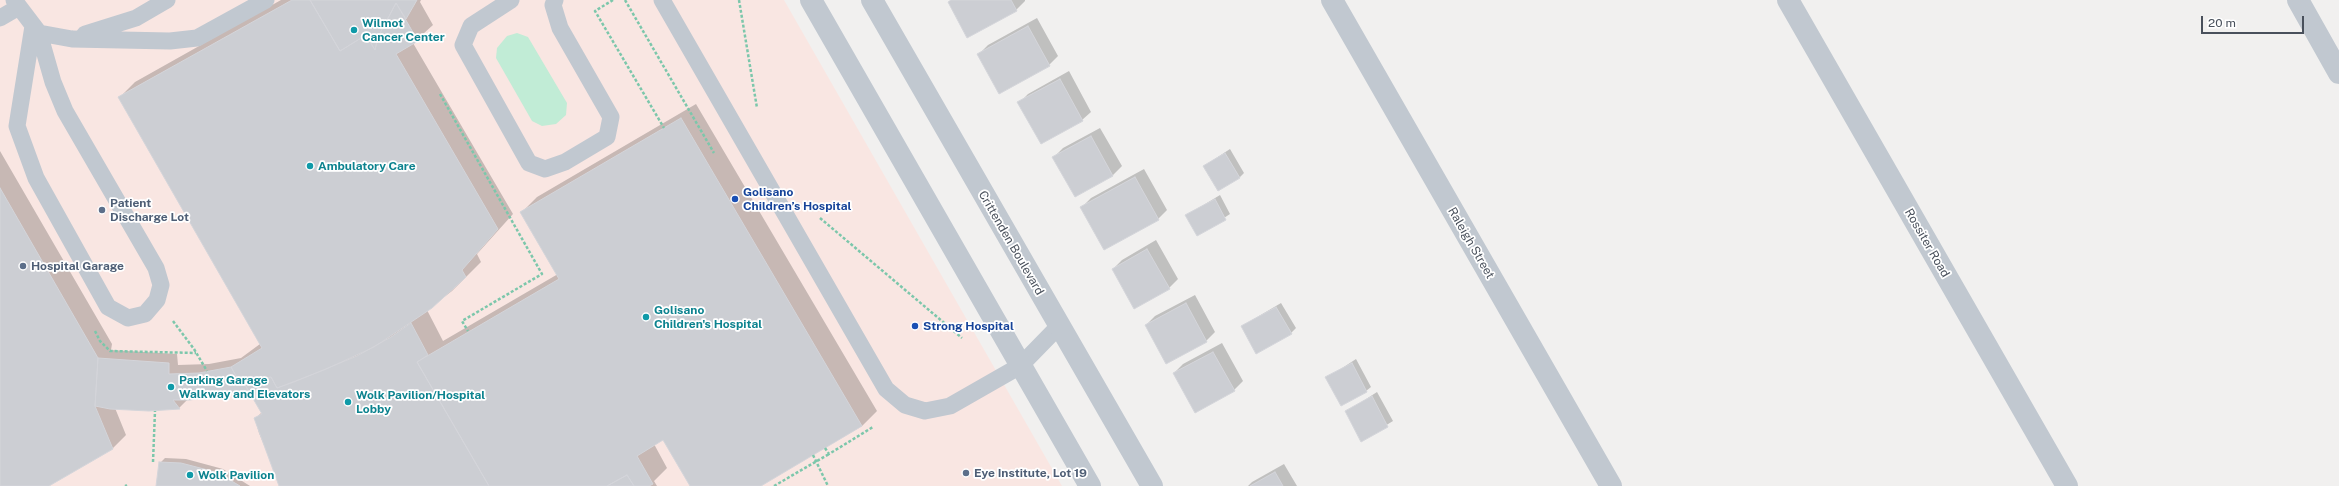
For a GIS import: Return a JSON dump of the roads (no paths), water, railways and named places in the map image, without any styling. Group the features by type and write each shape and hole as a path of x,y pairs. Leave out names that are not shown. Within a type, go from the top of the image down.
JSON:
{"street":[{"path":"811,0 1090,486"},
{"name":"Crittenden Boulevard","path":"872,0 1152,486"},
{"name":"Raleigh Street","path":"1332,0 1611,486"},
{"name":"Rossiter Road","path":"1788,0 2067,486"},
{"path":"2298,0 2339,73"}],"lane":[{"path":"72,39 136,18 167,0"},
{"path":"36,29 72,39 170,41 198,38 266,0"},
{"path":"511,0 471,26 463,45 529,163 545,169 565,162 607,137 611,117 560,28 553,5 555,0"},
{"path":"662,0 886,389 905,405 925,411 950,406 1020,366 1059,326"},
{"path":"0,18 16,3 36,29 53,82 65,111 156,268 161,285 157,300 145,314 128,318 108,307 36,178 17,126 36,29"}],"place":[{"name":"Wilmot Cancer Center","path":"354,30"},
{"name":"Ambulatory Care","path":"310,166"},
{"name":"Golisano Children’s Hospital","path":"735,199"},
{"name":"Patient Discharge Lot","path":"102,210"},
{"name":"Hospital Garage","path":"23,266"},
{"name":"Golisano Children's Hospital","path":"646,317"},
{"name":"Strong Hospital","path":"915,326"},
{"name":"Parking Garage Walkway and Elevators","path":"171,387"},
{"name":"Wolk Pavilion/Hospital Lobby","path":"348,402"},
{"name":"Eye Institute, Lot 19","path":"966,473"},
{"name":"Wolk Pavilion","path":"190,475"}]}
